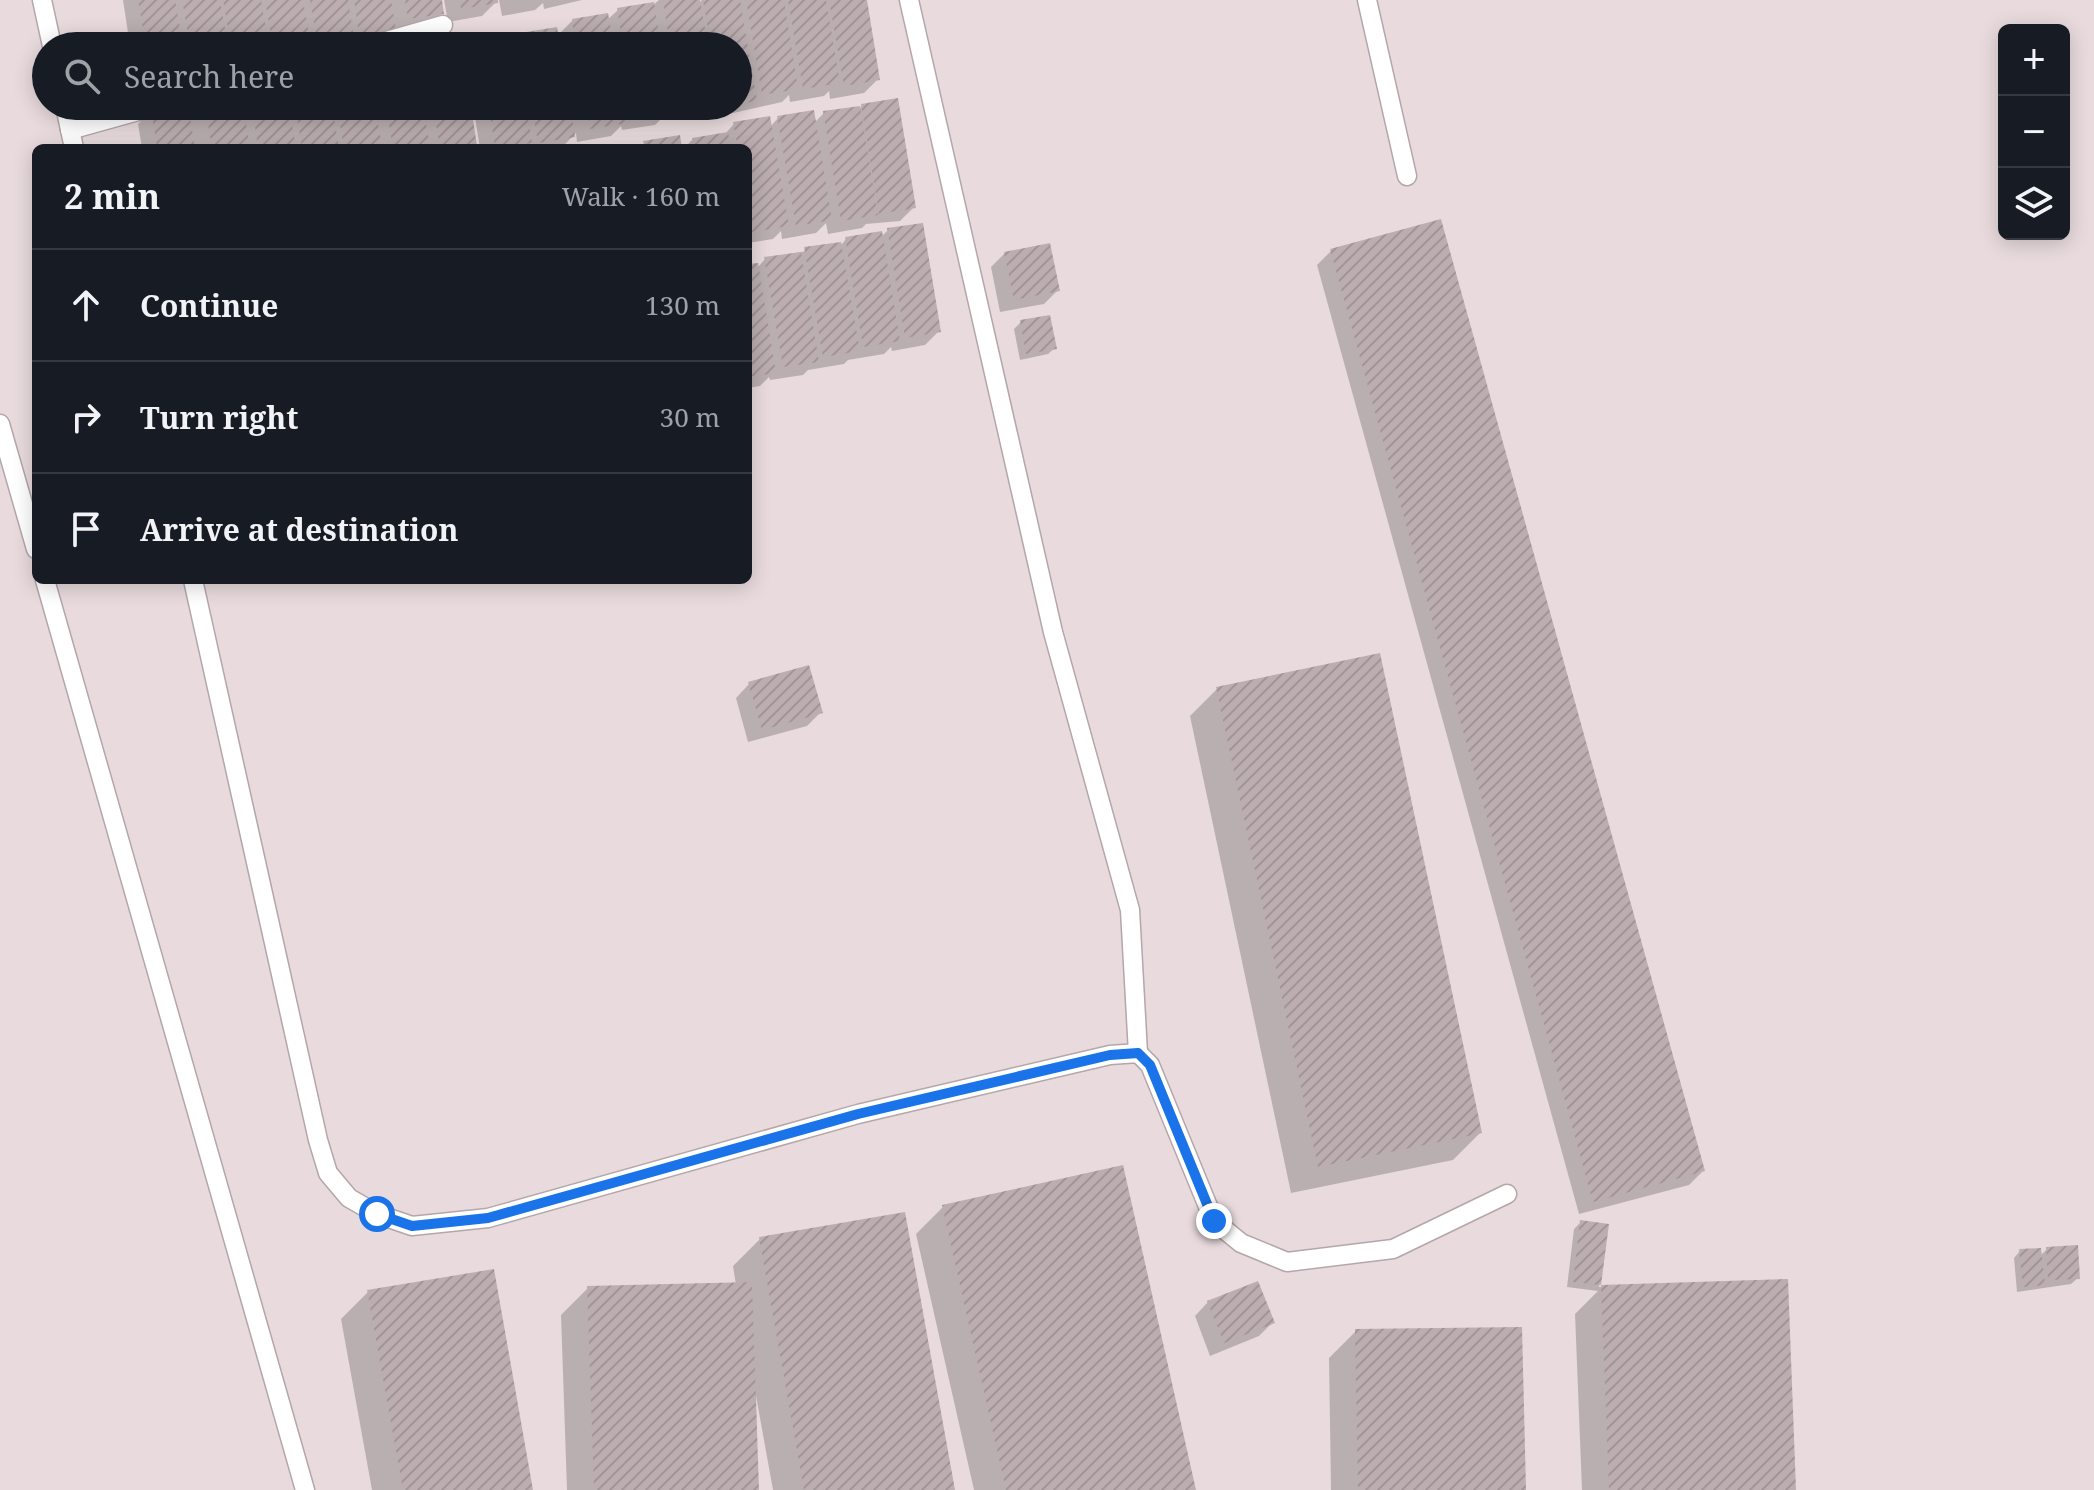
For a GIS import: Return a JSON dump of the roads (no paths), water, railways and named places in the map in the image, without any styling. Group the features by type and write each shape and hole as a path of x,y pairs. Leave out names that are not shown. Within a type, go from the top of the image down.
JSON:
{"lane":[{"path":"42,0 49,32"},
{"path":"909,0 1053,632 1130,910 1138,1053 1155,1077 1214,1221 1241,1243 1287,1262 1393,1249 1507,1194"},
{"path":"1367,0 1407,176"},
{"path":"418,32 443,25"},
{"path":"72,139 120,120"},
{"path":"0,424 32,535"},
{"path":"46,584 305,1490"},
{"path":"200,584 318,1140 328,1173 349,1198 377,1214 412,1226 488,1218 858,1114 1110,1055 1138,1053"}]}
